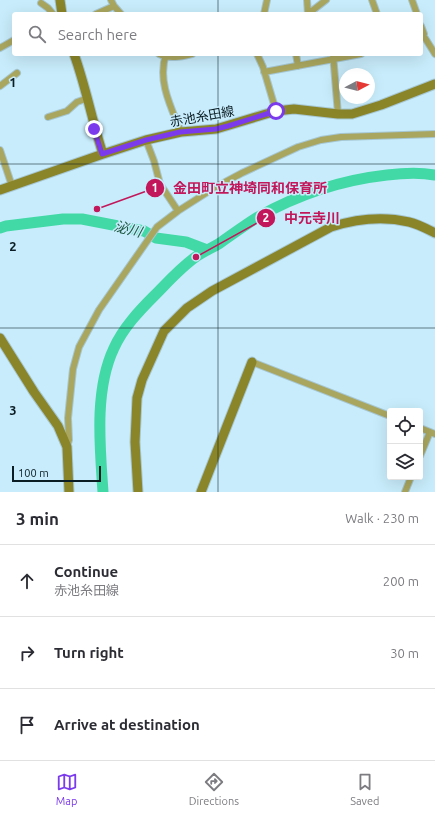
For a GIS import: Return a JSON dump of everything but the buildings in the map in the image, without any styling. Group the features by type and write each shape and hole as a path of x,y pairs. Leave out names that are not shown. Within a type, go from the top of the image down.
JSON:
{"street":[{"path":"60,0 62,12"},
{"path":"264,12 267,0"},
{"path":"307,0 308,12"},
{"path":"310,12 325,0"},
{"path":"372,0 376,12"},
{"path":"412,0 416,12"},
{"path":"41,3 51,12"},
{"path":"99,12 113,3 120,12"},
{"path":"423,38 425,38 435,54"},
{"path":"0,48 12,41"},
{"path":"75,56 88,98 94,129 102,154"},
{"path":"164,56 164,86 180,132"},
{"path":"172,56 183,56"},
{"path":"258,56 276,111"},
{"path":"296,56 298,66"},
{"path":"264,72 298,66 334,57 338,114"},
{"path":"0,86 17,73"},
{"name":"赤池糸田線","path":"0,190 146,140 180,132 216,129 276,111 307,110 338,114 352,114 367,110 435,84"},
{"path":"48,117 66,111 77,102 88,98"},
{"path":"66,447 69,440 68,418 73,369 80,347 99,310 158,227 178,211 242,172 298,147 341,136 435,134"},
{"path":"146,140 154,161 160,184 178,211"},
{"path":"0,150 12,186"},
{"path":"138,492 135,442 137,398 142,380 164,331 187,308 229,281 331,228 348,222 386,219 409,222 435,233"},
{"path":"0,338 34,392 58,426 66,447 69,492"},
{"path":"201,492 252,362 387,415"},
{"path":"423,450 432,433"},
{"path":"405,492 410,480"}],"waterway":[{"path":"103,492 100,419 103,382 108,364 114,348 132,320 180,270 191,260 220,243 258,217 304,195 370,177 405,173 435,175"},
{"name":"泌川","path":"0,228 63,219 82,219 144,231 156,238 186,242 207,250"}],"place":[{"name":"金田町立神埼同和保育所","path":"97,209"},
{"name":"中元寺川","path":"196,257"}],"route":[{"path":"94,129 102,154 146,140 180,132 216,129 276,111"}]}
